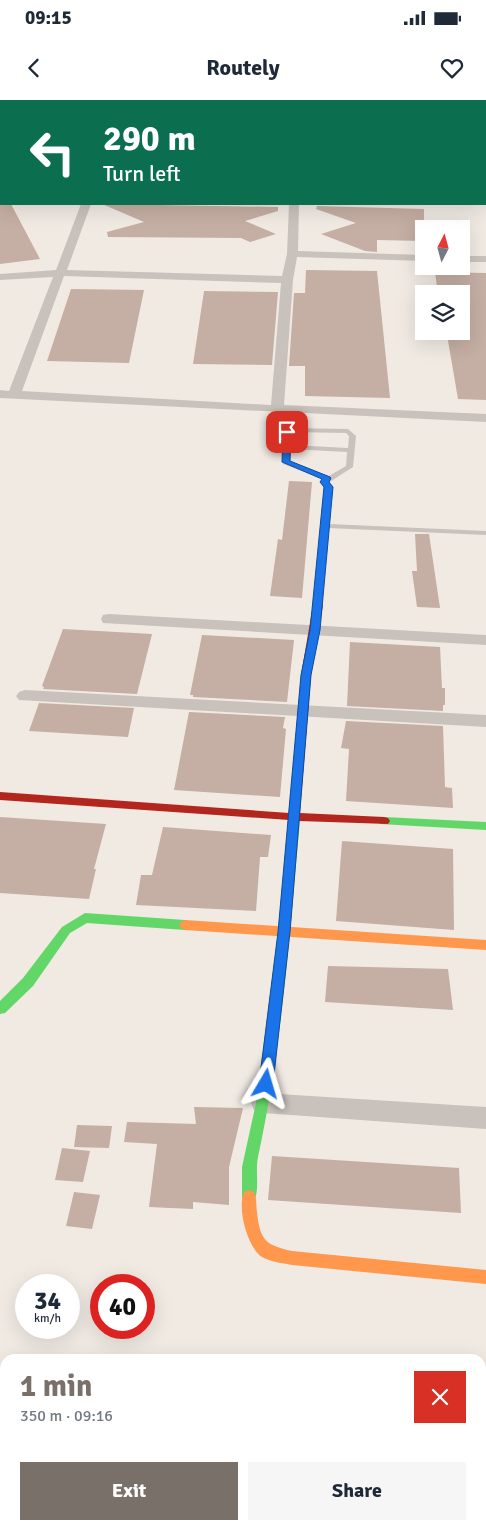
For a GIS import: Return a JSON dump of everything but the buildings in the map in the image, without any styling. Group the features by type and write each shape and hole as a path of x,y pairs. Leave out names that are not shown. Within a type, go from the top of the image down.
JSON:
{"street":[{"path":"86,205 61,274 7,394 277,410 486,418"},
{"path":"277,410 287,280 292,254 294,205"},
{"path":"292,254 415,258"},
{"path":"470,258 486,259"},
{"path":"0,277 61,274 287,280"},
{"path":"318,605 306,675 284,932 263,1103 249,1167 249,1212 254,1237 267,1252 292,1258 486,1277"},
{"path":"109,619 486,640"},
{"path":"25,696 486,721"},
{"path":"0,796 295,817 486,826"},
{"path":"0,1009 28,982 66,930 85,918 486,945"},
{"path":"263,1103 486,1118"}],"lane":[{"path":"318,605 328,487 324,482 327,478 349,467 354,436 352,433 310,429 288,430 286,462 327,478"},
{"path":"287,448 352,450"},
{"path":"325,526 486,533"}],"traffic: fast":[{"path":"249,1197 249,1167 263,1103 284,932 294,820"},
{"path":"384,821 486,826"},
{"path":"0,1009 28,982 66,930 85,918 185,925"}],"traffic: slow":[{"path":"185,925 486,945"},
{"path":"249,1197 252,1228 258,1242 268,1252 292,1258 486,1277"}],"traffic: jam":[{"path":"294,820 306,675 318,605"},
{"path":"0,796 295,817 384,821"}],"route":[{"path":"266,1084 284,932 306,675 315,630 328,487 324,482 327,478 286,462 287,432"}]}
